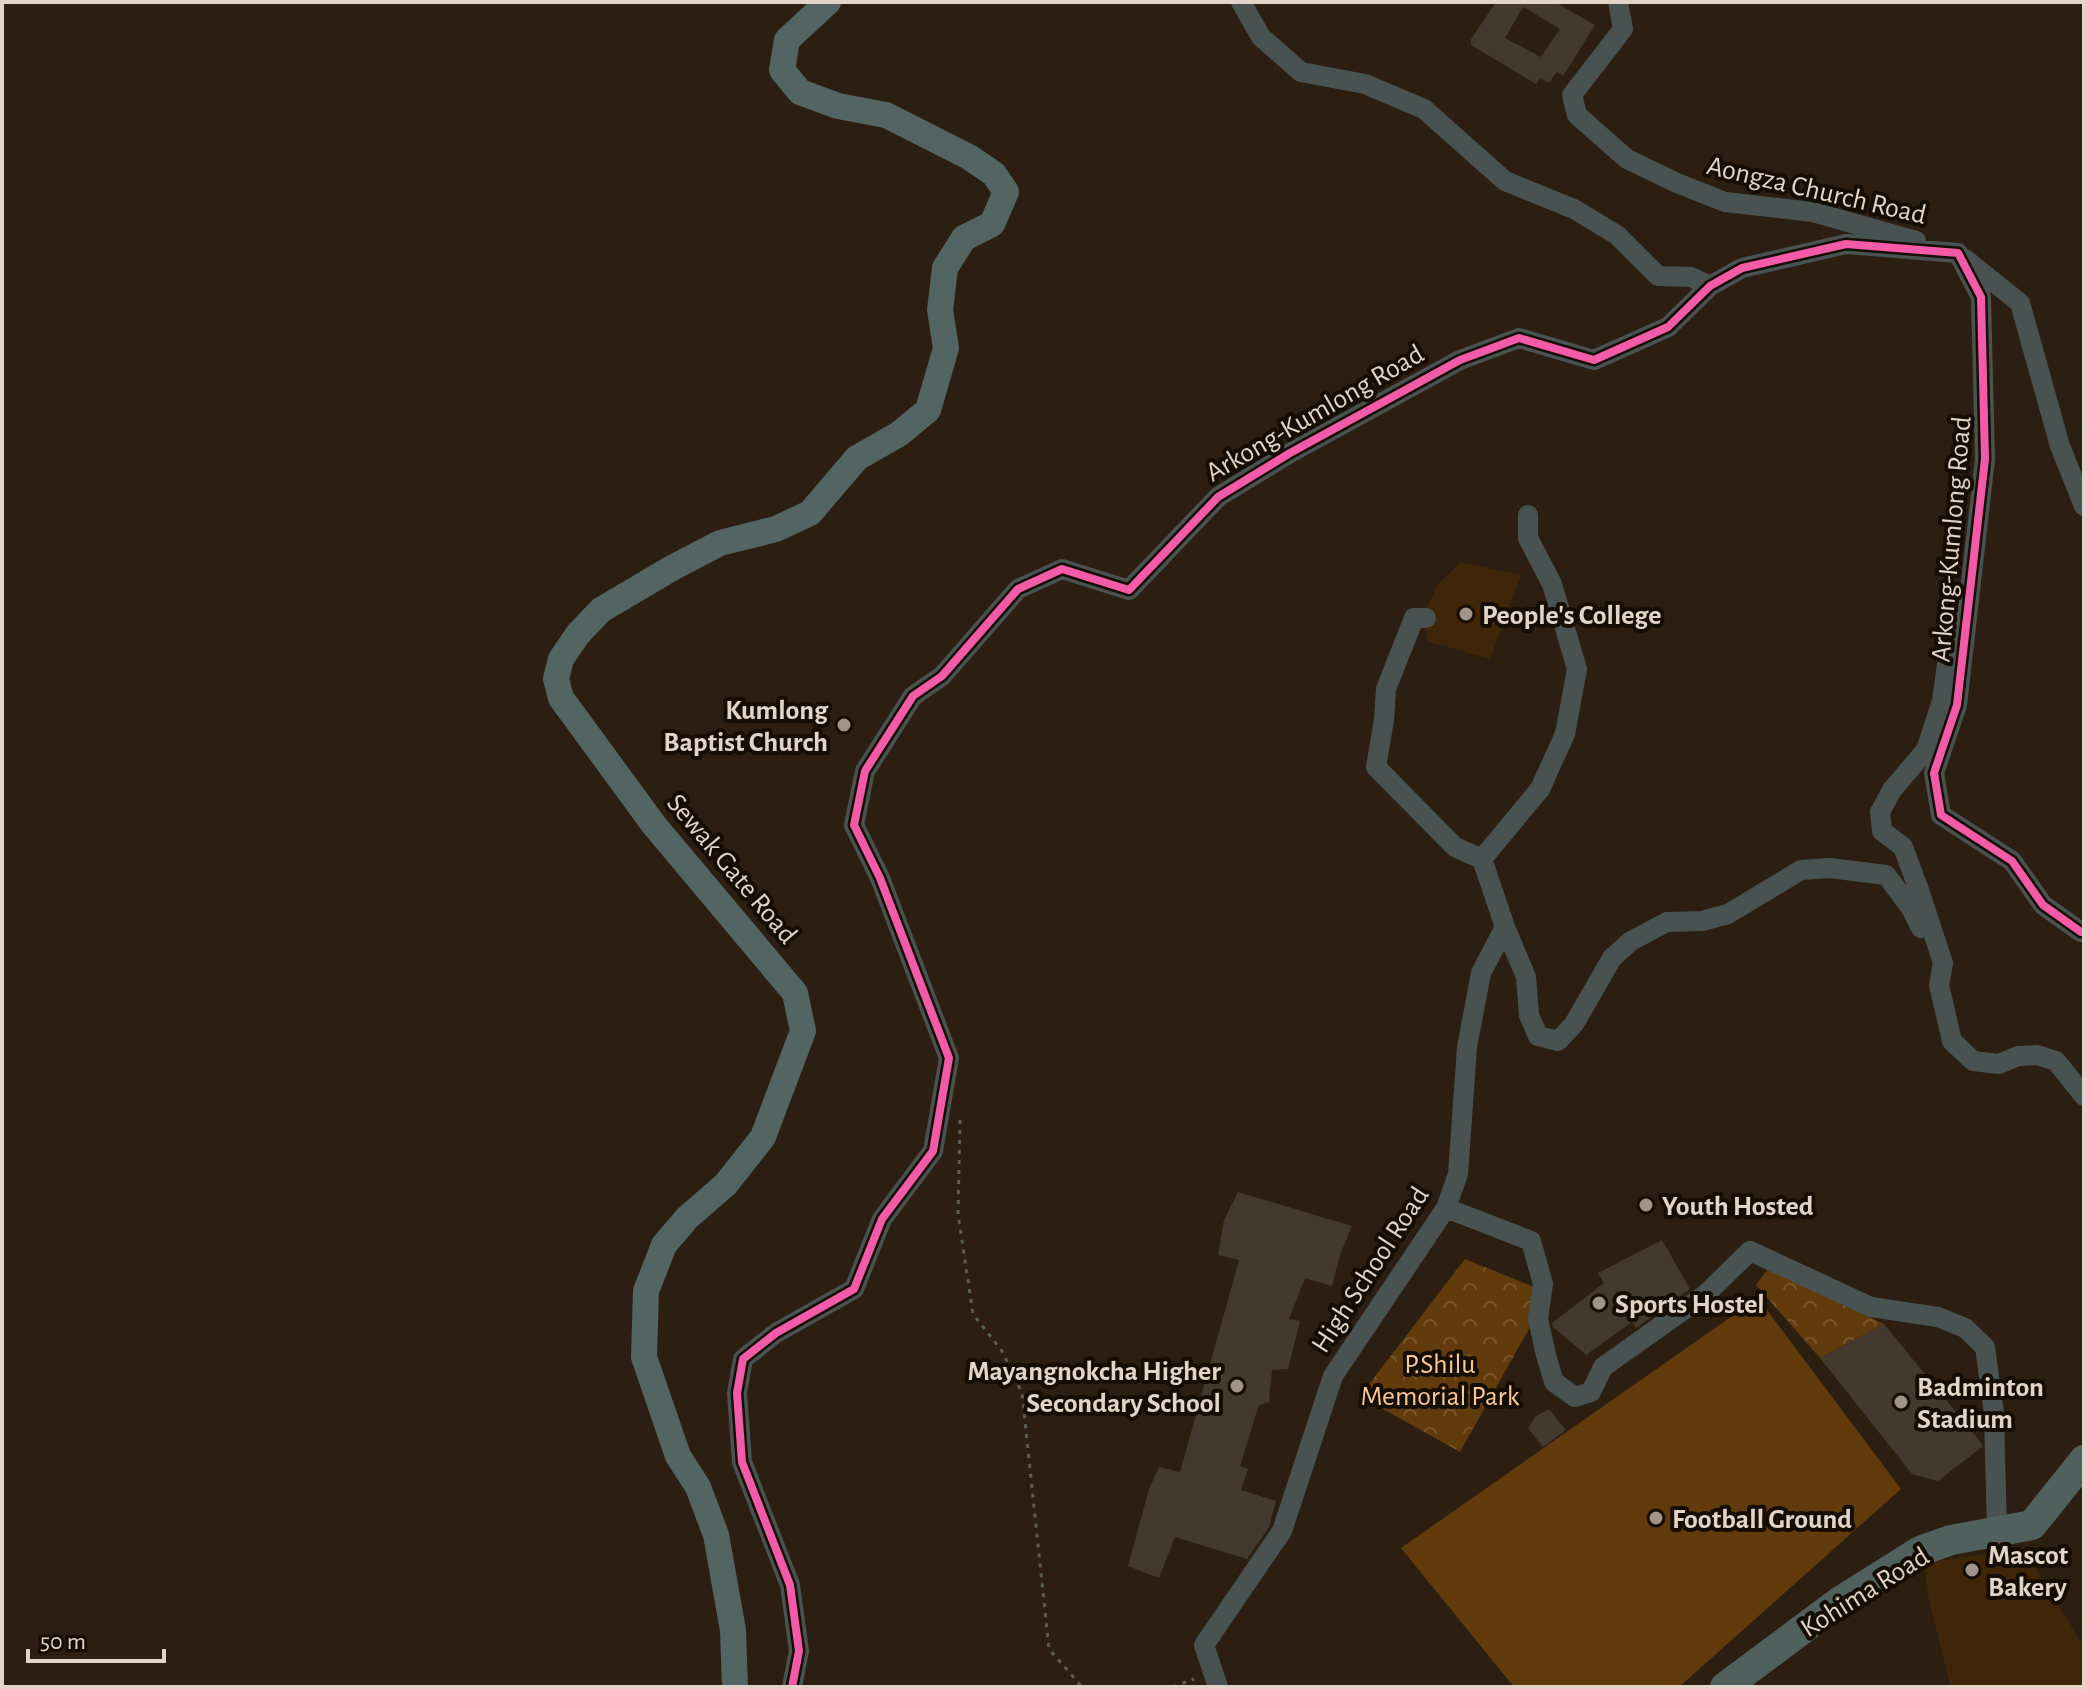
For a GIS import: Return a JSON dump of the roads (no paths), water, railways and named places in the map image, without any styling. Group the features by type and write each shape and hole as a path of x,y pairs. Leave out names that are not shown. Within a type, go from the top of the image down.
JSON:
{"highway":[{"name":"Kohima Road","path":"1725,1687 1839,1602 1920,1551 1951,1540 2032,1525 2072,1488 2084,1460"}],"main road":[{"name":"Sewak Gate Road","path":"735,1687 733,1630 716,1535 698,1487 678,1456 644,1357 646,1291 664,1245 687,1218 726,1184 763,1137 803,1031 795,993 654,825 561,698 556,679 561,659 578,634 601,610 720,543 776,529 810,513 857,458 899,434 928,410 946,348 940,310 945,268 964,238 992,224 1006,192 994,174 969,157 886,115 838,106 800,92 782,70 787,40 828,2"}],"street":[{"path":"1241,2 1261,37 1301,72 1365,84 1424,109 1505,181 1574,209 1617,235 1658,276 1691,277 1710,286"},
{"name":"Aongza Church Road","path":"1618,2 1623,29 1572,95 1577,115 1627,159 1725,202 1813,212 1958,253"},
{"name":"Arkong-Kumlong Road","path":"792,1687 799,1651 790,1585 742,1462 737,1393 743,1359 776,1333 854,1289 882,1219 933,1151 949,1058 880,878 854,825 865,771 913,696 942,676 1018,589 1062,569 1129,590 1218,497 1290,453 1460,360 1519,338 1594,360 1668,327 1710,286 1742,268 1846,244 1958,253 1981,297 1985,459 1957,705 1934,773 1941,815 2012,861 2043,905 2081,932 2084,931"},
{"path":"1958,253 2020,303 2060,446 2084,506"},
{"path":"1482,859 1540,789 1565,734 1577,669 1552,584 1528,538 1528,515"},
{"path":"1939,985 1943,963 1919,890 1903,847 1882,831 1880,812 1892,790 1926,750 1942,701 1961,564 1978,530"},
{"path":"1426,618 1414,618 1386,689 1376,767 1455,847 1482,859 1526,977 1529,1015 1538,1036 1558,1041 1574,1024 1612,958 1631,941 1667,922 1702,921 1728,914 1801,870 1830,868 1886,875 1911,908 1926,940 1952,1041 1973,1061 1999,1064 2018,1056 2037,1055 2056,1061 2084,1096"},
{"name":"High School Road","path":"1215,1680 1204,1645 1282,1531 1333,1376 1446,1208 1458,1174 1467,1047 1481,973 1505,927"},
{"path":"1446,1208 1531,1241 1543,1284 1538,1319 1546,1355 1554,1382 1575,1397 1591,1392 1603,1367 1706,1294 1750,1251 1871,1307 1938,1317 1965,1328 1985,1347 1994,1414 1997,1532"}],"place":[{"name":"People's College","path":"1466,614"},
{"name":"Kumlong Baptist Church","path":"844,725"},
{"name":"Youth Hosted","path":"1646,1205"},
{"name":"Sports Hostel","path":"1599,1303"},
{"name":"Mayangnokcha Higher Secondary School","path":"1237,1386"},
{"name":"Badminton Stadium","path":"1901,1402"},
{"name":"Football Ground","path":"1656,1518"},
{"name":"Mascot Bakery","path":"1972,1570"}],"park label":[{"name":"P.Shilu Memorial Park","path":"1440,1379"}]}
